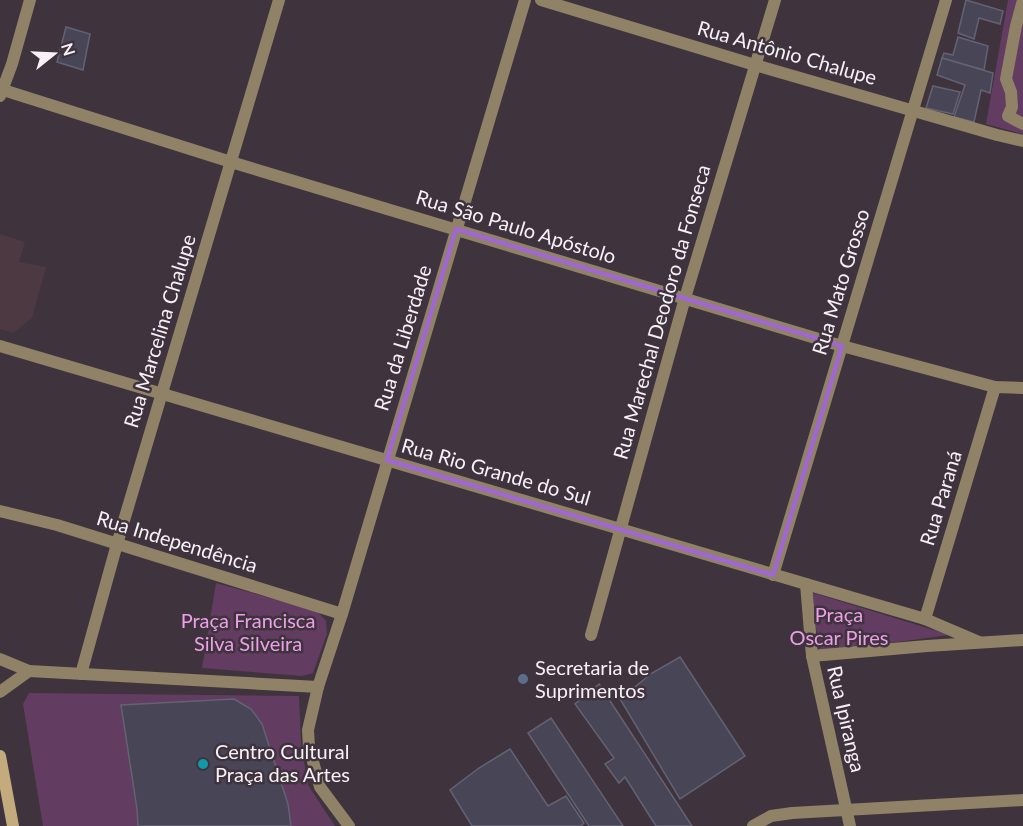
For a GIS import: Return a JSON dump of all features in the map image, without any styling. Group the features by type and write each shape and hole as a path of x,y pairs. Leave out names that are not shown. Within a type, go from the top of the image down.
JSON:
{"main road":[{"path":"0,756 13,826"}],"street":[{"path":"1,92 12,64 30,0"},
{"name":"Rua Marcelina Chalupe","path":"81,674 117,544 279,0"},
{"name":"Rua da Liberdade","path":"349,826 320,787 309,747 308,730 318,687 342,614 525,0"},
{"name":"Rua Antônio Chalupe","path":"541,0 755,65 1023,141"},
{"name":"Rua Marechal Deodoro da Fonseca","path":"591,635 685,298 775,0"},
{"name":"Rua Mato Grosso","path":"773,574 946,0"},
{"path":"1023,0 1006,79 1011,92 1012,107 1008,116 1023,124"},
{"name":"Rua São Paulo Apóstolo","path":"1,92 842,346 995,387 1023,388"},
{"name":"Rua Rio Grande do Sul","path":"0,346 773,574 925,620 979,642"},
{"name":"Rua Paraná","path":"925,620 995,387"},
{"name":"Rua Independência","path":"0,512 57,525 342,614"},
{"name":"Rua Ipiranga","path":"806,584 812,656 850,826"},
{"path":"812,656 1023,640"},
{"path":"0,659 29,671 318,687"},
{"path":"0,692 29,671"},
{"path":"753,826 771,816 847,809 1023,800"}],"highlighted area":[{"path":"456,229 842,346 773,575 387,460"}],"shaded area":[{"path":"0,234 25,242 19,262 46,267 32,318 13,333 0,329"}],"green space":[{"path":"1008,0 1023,0 1023,134 986,124"},
{"name":"Praça Francisca Silva Silveira","path":"216,583 317,611 326,621 327,634 313,673 302,676 202,668"},
{"name":"Praça Oscar Pires","path":"810,592 950,635 820,652"},
{"path":"29,693 299,696 301,743 308,785 335,826 43,826 23,704"}],"building":[{"path":"966,0 1003,11 1000,24 979,18 974,39 958,33"},
{"path":"66,27 90,34 83,70 57,62"},
{"path":"958,37 988,46 984,70 942,58 944,53 953,55"},
{"path":"942,58 993,73 990,93 981,90 974,122 954,117 965,85 937,75"},
{"path":"933,86 960,92 953,114 926,108"},
{"path":"680,657 745,756 680,799 620,699 652,673"},
{"path":"599,684 692,826 656,826 625,777 619,783 605,764 614,758 575,704"},
{"name":"Centro Cultural Praça das Artes","path":"234,699 251,709 262,724 288,804 291,826 138,826 121,705"},
{"path":"551,718 623,826 589,826 528,733"},
{"path":"510,749 548,806 566,796 584,823 581,826 472,826 450,790 479,768"}],"place":[{"name":"Secretaria de Suprimentos","path":"523,679"},
{"name":"Centro Cultural Praça das Artes","path":"203,764"}]}
